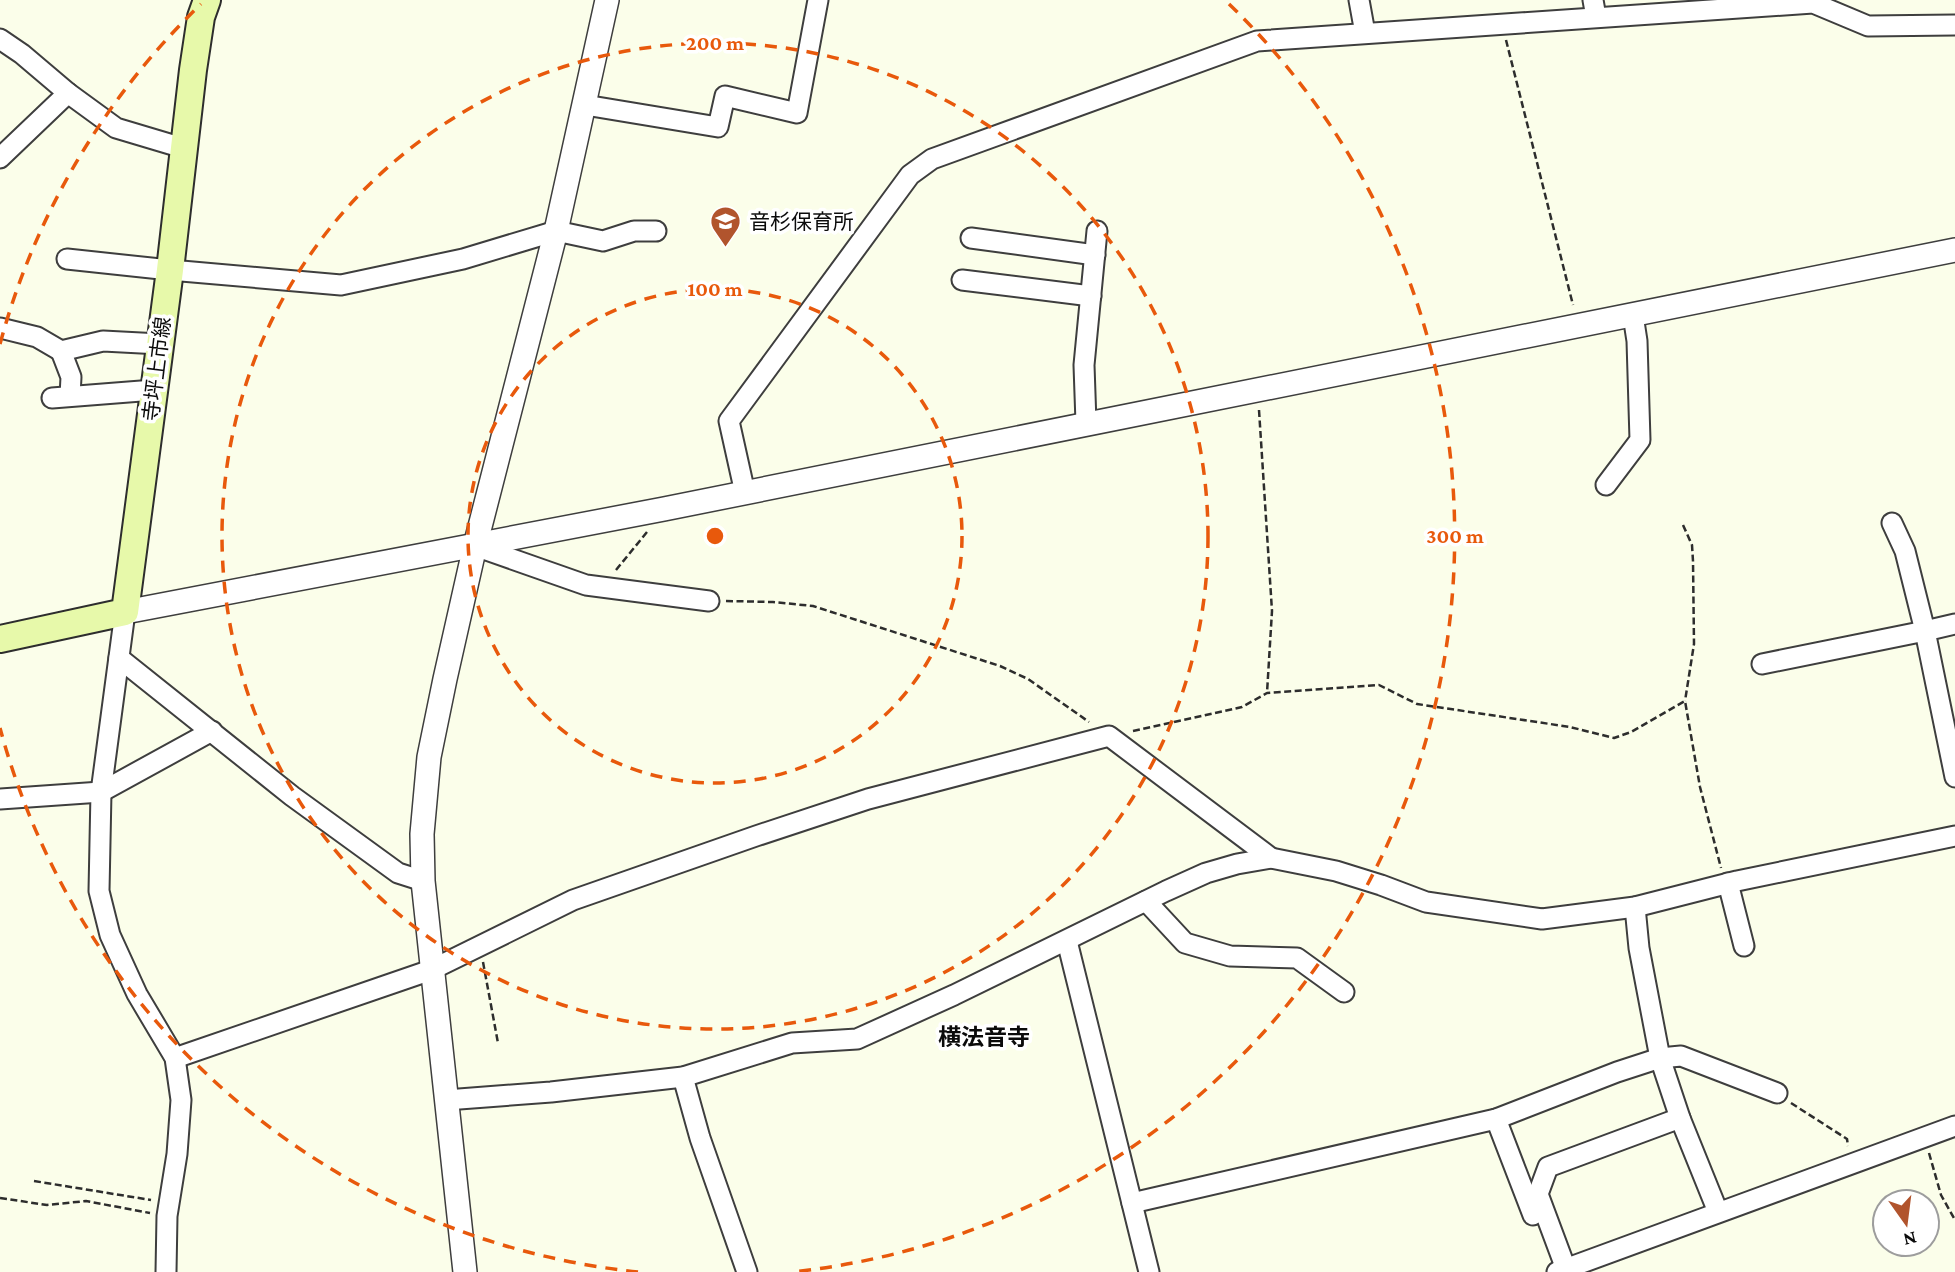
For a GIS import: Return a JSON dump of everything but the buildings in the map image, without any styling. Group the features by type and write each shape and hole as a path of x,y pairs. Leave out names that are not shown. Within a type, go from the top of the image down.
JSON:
{"main road":[{"name":"寺坪上市線","path":"125,612 170,270 183,148 201,17 207,0"},
{"path":"0,639 125,612"}],"street":[{"path":"465,1272 422,881 422,834 429,757 475,546 556,231 607,0"},
{"path":"585,105 718,127 725,96 797,113 818,0"},
{"path":"1359,0 1365,33"},
{"path":"745,493 729,421 910,176 932,159 1257,41 1502,24 1595,9 1812,3 1868,26 1955,25"},
{"path":"0,39 116,128 183,148"},
{"path":"0,158 68,93"},
{"path":"67,259 341,285 463,259 556,231 603,241 635,231 656,231"},
{"path":"1086,423 1084,365 1097,231"},
{"path":"971,238 1095,255"},
{"path":"166,1272 168,1210 177,1154 181,1100 175,1058 137,993 110,935 99,891 100,792 125,612 745,493 1955,250"},
{"path":"962,280 1091,296"},
{"path":"1606,485 1640,440 1637,341 1633,315"},
{"path":"0,328 37,337 61,351 71,377 61,397 154,390"},
{"path":"61,351 103,341 160,344"},
{"path":"1892,523 1905,551 1926,631 1955,777"},
{"path":"475,546 586,584 709,601"},
{"path":"1762,664 1955,624"},
{"path":"119,658 292,796 398,873 422,881"},
{"path":"0,799 100,792 212,732"},
{"path":"175,1058 431,970 573,900 756,836 868,799 1109,736 1271,858"},
{"path":"446,1100 551,1092 683,1077 792,1043 857,1039 1206,873 1271,858 1336,871 1426,902 1542,919 1635,907 1728,883 1955,836"},
{"path":"1728,883 1744,946"},
{"path":"1146,901 1185,943 1230,956 1297,958 1344,992"},
{"path":"1635,907 1639,948 1660,1058 1680,1118 1718,1212"},
{"path":"1067,941 1149,1272"},
{"path":"1132,1203 1496,1119 1616,1072 1660,1058 1681,1056 1776,1093"},
{"path":"683,1077 700,1138 747,1272"},
{"path":"1559,1271 1538,1194 1548,1167 1680,1118"},
{"path":"1496,1119 1559,1271"},
{"path":"1559,1271 1955,1126"}],"path":[{"path":"1502,24 1578,326"},
{"path":"1258,389 1272,611 1267,693"},
{"path":"603,587 664,509"},
{"path":"1683,525 1692,545 1693,561 1693,644 1685,701 1700,787 1728,883"},
{"path":"709,601 813,606 1000,666 1028,679 1109,736 1242,707 1267,693 1379,685 1417,704 1570,727 1614,738 1631,732 1685,701"},
{"path":"480,946 498,1043"},
{"path":"1776,1093 1847,1139 1852,1163"},
{"path":"1925,1137 1941,1195 1955,1220"},
{"path":"34,1181 168,1210"},
{"path":"0,1198 47,1205 86,1201 168,1210"}],"place":[{"name":"音杉保育所","path":"726,249"}],"district":[{"name":"横法音寺","path":"984,1037"}]}
